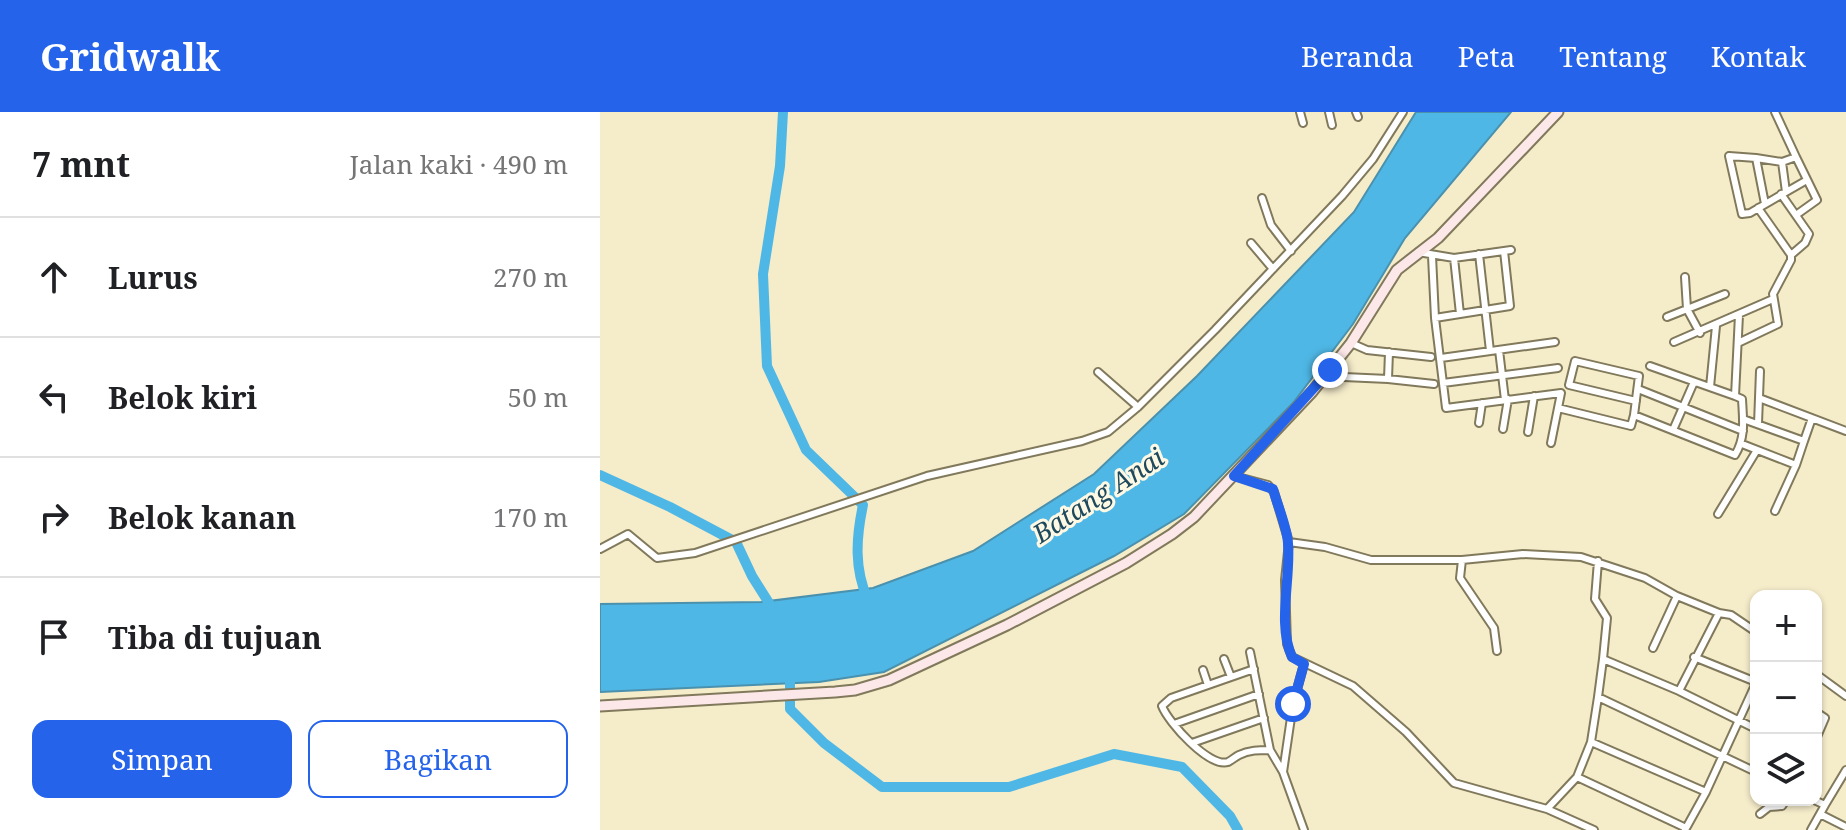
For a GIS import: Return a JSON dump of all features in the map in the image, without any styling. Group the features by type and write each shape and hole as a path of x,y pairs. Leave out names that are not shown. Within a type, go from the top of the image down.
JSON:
{"street":[{"path":"1300,112 1303,123"},
{"path":"1329,112 1332,125"},
{"path":"600,549 628,534 649,553 661,559 695,553 927,476 1098,437 1138,407 1291,251 1368,166 1403,112"},
{"path":"600,706 800,695 855,690 881,683 1007,625 1126,563 1194,517 1234,476 1330,370 1351,343 1397,270 1448,228 1558,112"},
{"path":"1775,112 1817,200 1796,215"},
{"path":"1796,157 1782,162 1729,156 1742,214 1807,180"},
{"path":"1756,158 1765,204"},
{"path":"1740,342 1778,324 1774,290 1787,271 1791,255 1805,243 1809,234 1784,193 1782,162"},
{"path":"1262,198 1271,225 1291,251"},
{"path":"1758,208 1791,255"},
{"path":"1251,243 1273,269"},
{"path":"1418,252 1454,258 1507,251 1511,305 1435,318"},
{"path":"1479,254 1490,351"},
{"path":"1432,256 1435,318 1446,408 1561,393 1551,443"},
{"path":"1454,258 1460,314"},
{"path":"1685,277 1687,309 1700,333"},
{"path":"1667,317 1725,294"},
{"path":"1674,342 1773,299"},
{"path":"1634,415 1735,455 1742,444 1743,431 1739,398 1739,315"},
{"path":"1710,387 1716,326"},
{"path":"1441,358 1555,342"},
{"path":"1351,343 1362,349 1431,357"},
{"path":"1499,350 1506,400 1503,429"},
{"path":"1388,379 1389,352"},
{"path":"1558,408 1631,426 1634,415 1638,389 1639,376 1575,361 1569,385 1636,401"},
{"path":"1650,366 1846,431"},
{"path":"1443,383 1558,368"},
{"path":"1330,370 1344,377 1434,384"},
{"path":"1758,424 1760,371"},
{"path":"1098,372 1138,407"},
{"path":"1673,430 1694,382"},
{"path":"1638,389 1743,431"},
{"path":"1528,432 1534,396"},
{"path":"1479,423 1482,403"},
{"path":"1775,511 1796,465 1812,418"},
{"path":"1743,419 1804,441"},
{"path":"1742,444 1796,465"},
{"path":"1718,514 1757,450"},
{"path":"1234,476 1273,489 1289,542 1285,580 1287,644 1292,657 1353,686 1406,732 1454,783 1547,809 1593,830"},
{"path":"1289,542 1325,547 1371,560 1462,560 1547,553 1598,561 1645,578 1677,596 1731,615 1750,628"},
{"path":"1462,560 1460,578 1494,628 1497,651"},
{"path":"1547,809 1577,777 1591,742 1607,618 1595,599 1598,561"},
{"path":"1653,648 1677,596"},
{"path":"1679,691 1719,613"},
{"path":"1250,652 1270,750 1283,772 1304,830"},
{"path":"1694,657 1750,680"},
{"path":"1224,659 1231,677"},
{"path":"1603,659 1679,691 1750,726"},
{"path":"1283,772 1293,704 1304,664"},
{"path":"1254,669 1164,703 1164,710 1192,743 1220,762 1227,762 1252,750 1270,750"},
{"path":"1203,670 1208,685"},
{"path":"1822,678 1846,696"},
{"path":"1174,724 1259,694"},
{"path":"1577,777 1686,829 1750,694"},
{"path":"1598,697 1750,769"},
{"path":"1192,743 1264,718"},
{"path":"1591,742 1706,792"},
{"path":"1811,830 1846,770"},
{"path":"1760,814 1769,807 1782,806"},
{"path":"1820,814 1846,827"}],"water":[{"name":"Batang Anai","path":"1416,112 1511,112 1405,238 1353,324 1293,403 1184,514 1114,556 884,672 819,682 600,692 600,604 761,602 873,588 973,551 1094,474 1197,376 1354,212"}],"waterway":[{"path":"783,112 780,166 763,274 767,366 806,450 863,505 858,553 860,577 868,600"},
{"path":"600,475 736,542 774,611"},
{"path":"790,670 790,709 824,743 882,787 1009,787 1114,754 1182,767 1230,816 1238,830"}],"route":[{"path":"1293,704 1304,664 1292,657 1287,644 1285,580 1289,542 1273,489 1234,476 1330,370"}]}
